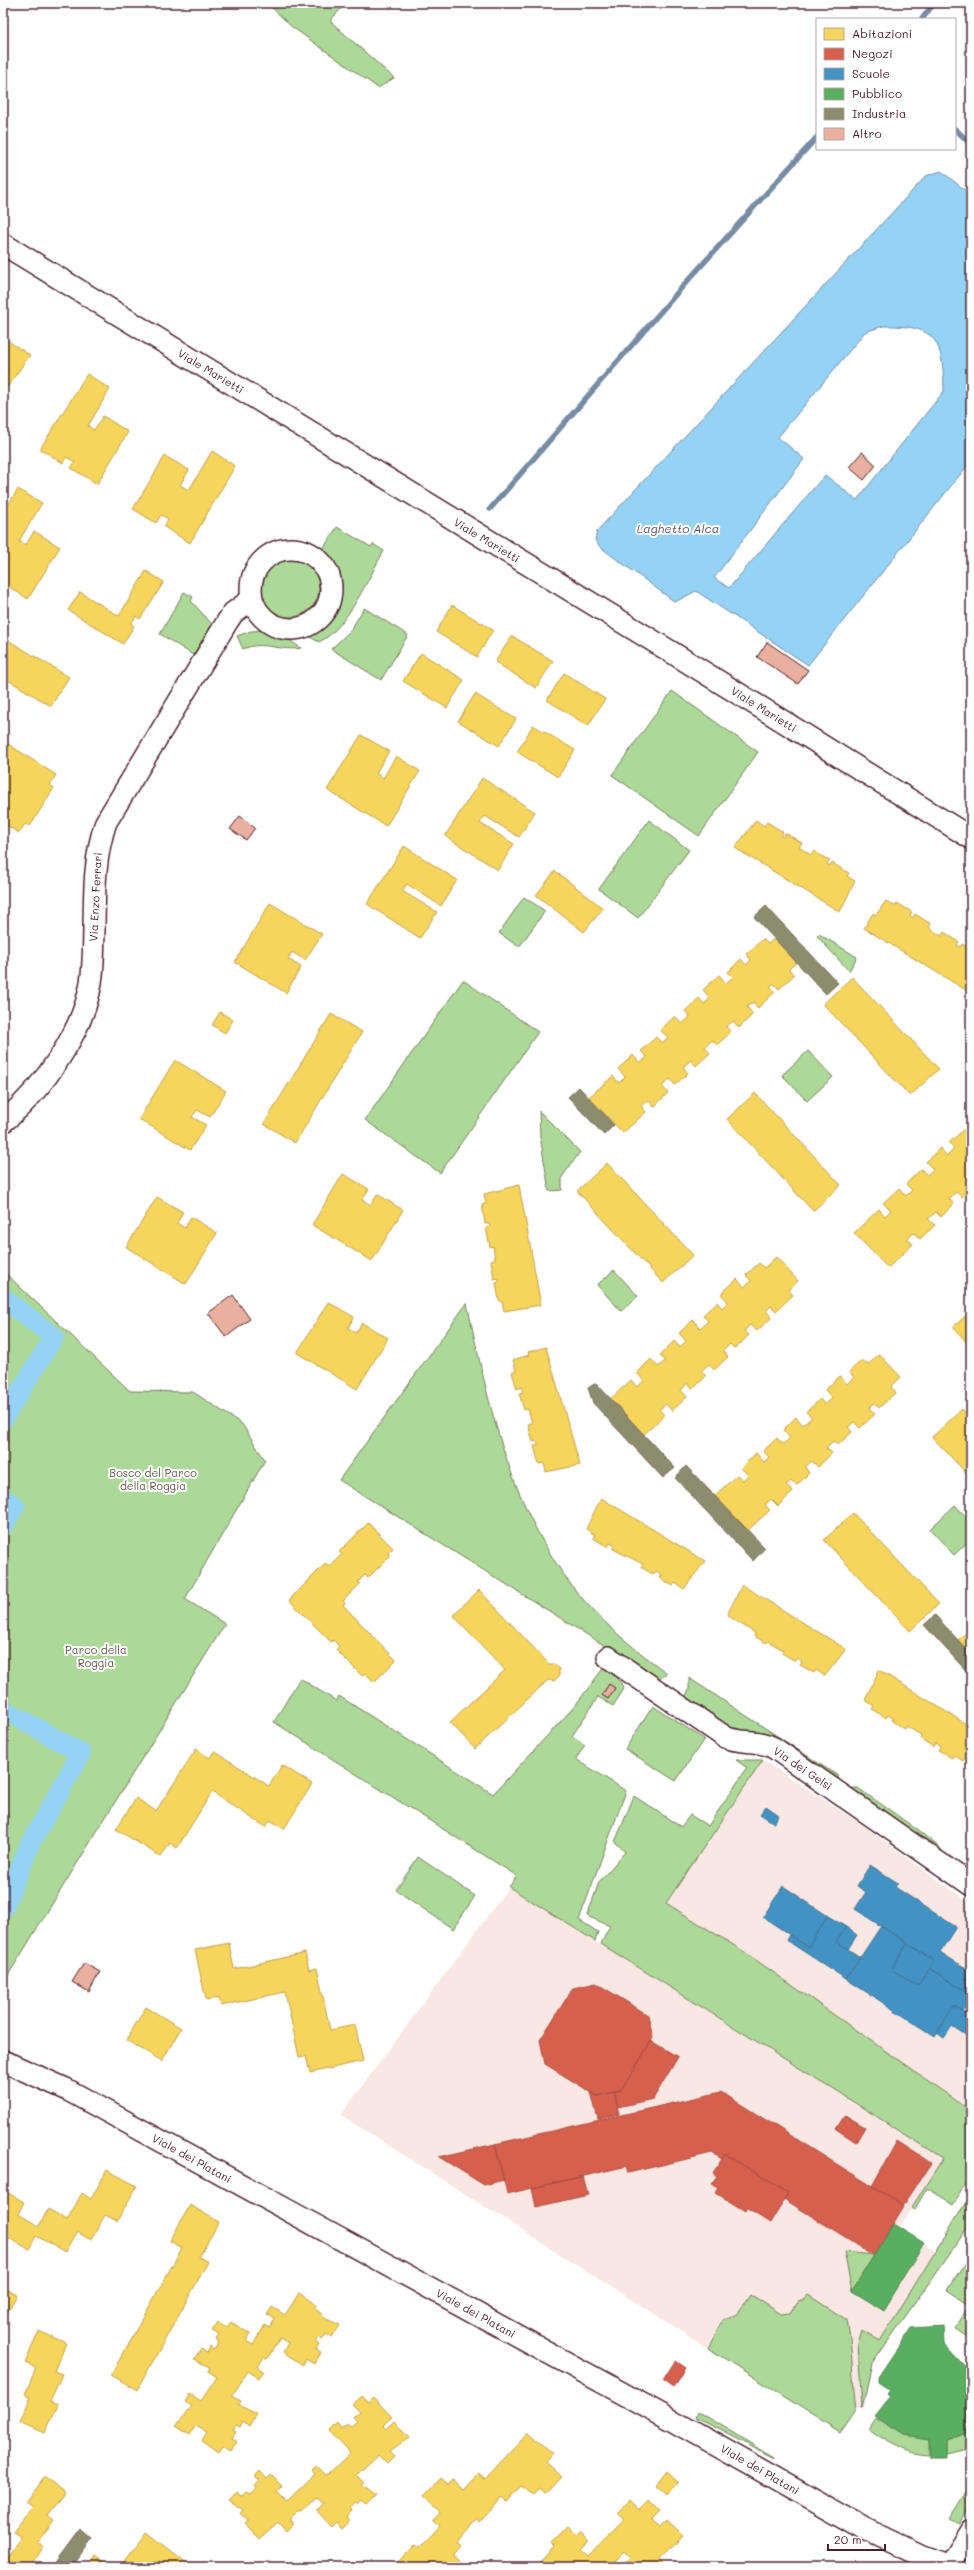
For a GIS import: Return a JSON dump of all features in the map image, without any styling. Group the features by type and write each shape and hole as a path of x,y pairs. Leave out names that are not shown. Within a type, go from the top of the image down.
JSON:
{"street":[{"name":"Viale Marietti","path":"3,244 668,650 971,838"},
{"name":"Via Enzo Ferrari","path":"3,1122 24,1103 48,1073 82,1015 92,975 95,866 99,841 106,822 233,613 254,604"},
{"name":"Via dei Gelsi","path":"608,1656 726,1737 733,1740 763,1743 774,1748 971,1886"},
{"name":"Viale dei Platani","path":"3,2061 66,2089 675,2422 863,2528 907,2550 950,2567"},
{"path":"950,2567 971,2530"}],"shaded area":[{"path":"763,1760 858,1822 971,1904 971,2111 743,1951 666,1903"},
{"path":"509,1887 944,2158 899,2228 947,2258 872,2364 864,2407 856,2411 841,2433 341,2115"}],"green space":[{"path":"267,3 346,3 330,21 394,78 378,88 292,27"},
{"path":"337,527 371,547 373,544 384,551 348,615 339,626 319,642 310,637 308,632 328,615 334,606 338,585 330,563 321,552"},
{"path":"284,559 296,559 311,567 319,582 319,594 311,609 296,617 284,617 269,609 261,594 261,582 269,567"},
{"path":"184,592 193,597 191,601 212,624 193,655 160,634"},
{"path":"364,608 408,635 381,680 331,649 350,631"},
{"path":"268,630 280,634 301,648 286,649 258,646 243,649 237,636 251,631"},
{"path":"672,691 758,752 699,836 612,775"},
{"path":"649,820 689,850 638,918 599,889"},
{"path":"524,897 545,911 519,947 499,933"},
{"path":"819,934 857,957 849,971 817,936"},
{"path":"463,980 538,1032 440,1173 365,1120"},
{"path":"808,1051 833,1077 807,1101 782,1075"},
{"path":"539,1111 580,1152 562,1177 562,1190 549,1191 540,1136"},
{"path":"614,1270 638,1296 621,1311 597,1285"},
{"path":"3,1271 130,1391 193,1392 242,1424 265,1460 185,1599 225,1624 7,1977 3,1975 3,1537 24,1503 3,1489"},
{"path":"467,1303 491,1409 502,1444 528,1512 544,1544 574,1589 598,1616 639,1652 667,1673 658,1679 339,1480"},
{"path":"955,1505 971,1522 971,1539 954,1555 930,1529"},
{"path":"605,1666 623,1685 624,1689 613,1706 598,1697 572,1736 585,1745 576,1759 626,1791 579,1920 598,1932 595,1941 509,1887 517,1876 274,1722 300,1678 336,1701 339,1696 493,1794 574,1707"},
{"path":"689,1678 838,1776 839,1780 766,1734 733,1729 722,1725 685,1698 689,1689"},
{"path":"653,1706 704,1739 676,1781 625,1749"},
{"path":"736,1760 763,1760 666,1903 743,1951 971,2111 971,2176 953,2204 927,2188 915,2209 912,2207 943,2158 601,1944 610,1926 587,1916 599,1882 625,1852 615,1842 634,1796 681,1827 690,1815 708,1826 747,1768"},
{"path":"852,1788 858,1788 905,1821 932,1841 944,1854 851,1790"},
{"path":"418,1857 475,1896 453,1929 396,1890"},
{"path":"971,2194 971,2223 872,2364 862,2408 858,2345 862,2330 880,2341"},
{"path":"844,2252 874,2255 852,2291"},
{"path":"971,2254 971,2305 948,2290"},
{"path":"750,2294 781,2314 791,2313 798,2301 805,2299 808,2295 847,2320 856,2411 841,2433 708,2348 723,2320 737,2314"},
{"path":"968,2308 971,2310 971,2340 954,2330"},
{"path":"698,2412 775,2458 775,2459 696,2418"},
{"path":"876,2418 905,2436 929,2440 929,2454 913,2452 905,2449 890,2443 876,2434 869,2429"},
{"path":"971,2432 971,2447 946,2453 946,2440"},
{"path":"971,2484 971,2504 959,2524 949,2519"}],"water":[{"name":"Laghetto Alca","path":"941,171 971,195 971,461 808,665 696,591 675,602 600,547 595,540 597,531 926,176","holes":["883,326 915,328 925,332 933,339 938,347 942,359 944,391 857,500 825,475 729,588 714,578 804,459 778,437 865,332"]}],"building: Abitazioni":[{"path":"3,338 30,355 3,393"},
{"path":"87,374 110,389 88,426 94,430 103,416 128,432 97,484 71,468 75,462 66,457 63,463 40,449"},
{"path":"212,451 235,466 190,543 164,527 168,519 161,515 156,523 133,509 165,456 189,470 180,485 189,490"},
{"path":"18,489 42,503 19,541 26,545 34,531 60,547 28,599 3,583 6,576 3,574 3,513"},
{"path":"146,571 164,582 140,619 136,616 131,624 134,626 123,644 68,610 80,592 119,616"},
{"path":"452,605 493,630 477,657 436,632"},
{"path":"512,636 553,661 536,688 495,662"},
{"path":"3,637 69,677 51,706 3,677"},
{"path":"421,653 464,680 447,708 403,681"},
{"path":"564,673 605,699 588,726 547,700"},
{"path":"475,694 516,719 499,746 458,721"},
{"path":"533,725 575,750 558,777 517,752"},
{"path":"361,735 389,751 376,773 383,778 396,756 420,771 386,826 327,790"},
{"path":"8,744 56,775 50,785 54,788 30,826 25,824 19,833 3,823 3,752"},
{"path":"482,778 535,812 519,837 485,816 480,823 514,844 498,870 445,836"},
{"path":"756,820 764,826 767,822 783,832 781,836 783,837 785,833 802,843 799,847 811,855 814,851 830,861 827,864 830,866 832,863 849,873 847,876 855,881 840,912 735,848"},
{"path":"404,846 457,880 441,906 407,884 402,891 437,912 420,938 367,904"},
{"path":"555,871 603,908 584,932 536,895"},
{"path":"886,901 895,906 897,903 912,912 910,915 913,918 915,914 931,924 929,928 942,936 944,932 959,942 957,945 960,947 962,944 971,949 969,992 864,928 873,913 876,915"},
{"path":"270,903 322,934 305,960 292,952 288,959 301,967 286,993 235,962"},
{"path":"776,937 798,961 789,969 794,975 779,989 773,983 770,987 775,992 758,1008 753,1002 747,1007 753,1014 739,1028 733,1021 726,1027 731,1032 717,1045 712,1040 705,1047 710,1053 696,1066 691,1060 683,1067 688,1073 675,1085 670,1079 662,1086 668,1093 654,1107 648,1100 641,1106 646,1112 623,1133 589,1097 613,1076 619,1083 625,1077 618,1069 633,1055 640,1063 647,1057 641,1051 656,1037 662,1043 668,1037 660,1030 675,1016 682,1024 690,1017 685,1011 699,998 704,1004 710,998 703,990 719,975 726,983 733,977 728,972 741,959 746,965 751,960 746,954 763,939 768,944"},
{"path":"852,977 939,1069 910,1096 823,1004"},
{"path":"220,1012 233,1020 225,1033 212,1025"},
{"path":"331,1014 362,1032 295,1143 264,1124"},
{"path":"175,1060 226,1091 210,1117 197,1110 192,1117 206,1125 190,1150 139,1119"},
{"path":"755,1093 841,1185 813,1211 727,1119"},
{"path":"963,1130 968,1135 971,1132 971,1189 962,1197 956,1192 949,1199 954,1204 941,1217 936,1212 928,1219 935,1225 920,1239 914,1233 907,1239 913,1244 888,1268 854,1233 879,1209 885,1216 891,1210 883,1203 899,1188 906,1196 912,1190 906,1184 921,1169 927,1175 933,1169 926,1162 940,1148 947,1156 954,1149 949,1143"},
{"path":"607,1163 693,1255 663,1283 577,1191"},
{"path":"343,1174 369,1189 362,1200 371,1205 377,1194 403,1210 372,1261 312,1225"},
{"path":"519,1185 541,1305 504,1311 502,1301 499,1301 496,1283 499,1282 499,1278 494,1279 491,1260 495,1259 493,1246 490,1247 486,1228 490,1227 489,1224 485,1224 482,1204 486,1204 484,1194"},
{"path":"157,1197 183,1212 177,1223 185,1228 191,1217 217,1233 186,1284 126,1247"},
{"path":"776,1257 798,1281 788,1290 793,1295 776,1311 771,1306 766,1311 772,1317 757,1331 750,1325 744,1331 749,1335 735,1349 730,1344 723,1351 728,1357 714,1370 709,1364 701,1371 706,1376 693,1389 688,1383 681,1390 687,1397 672,1411 666,1404 659,1410 665,1415 641,1437 607,1402 631,1380 637,1387 644,1381 637,1373 651,1359 658,1367 665,1361 660,1355 674,1341 680,1347 686,1341 679,1333 693,1320 700,1328 708,1321 703,1315 717,1302 722,1308 728,1302 721,1294 737,1279 744,1287 751,1281 746,1275 759,1263 764,1268"},
{"path":"328,1302 354,1317 348,1328 356,1333 362,1323 388,1338 357,1389 297,1353"},
{"path":"971,1311 971,1347 953,1327"},
{"path":"546,1347 580,1465 546,1472 544,1463 539,1464 534,1446 538,1445 537,1441 533,1442 528,1424 532,1423 528,1409 524,1410 519,1393 523,1392 522,1387 517,1389 512,1372 516,1370 513,1360 529,1355 528,1352"},
{"path":"879,1354 901,1377 891,1387 896,1392 879,1408 874,1403 869,1408 875,1414 860,1428 854,1422 848,1427 852,1432 838,1445 833,1441 826,1448 832,1453 818,1467 812,1461 805,1467 809,1473 796,1486 791,1481 786,1485 793,1492 778,1506 771,1499 765,1505 770,1510 745,1533 712,1498 737,1475 743,1480 748,1475 741,1468 756,1453 764,1462 769,1457 763,1451 777,1438 783,1444 790,1438 783,1430 796,1417 803,1425 812,1417 806,1412 820,1399 825,1405 832,1398 825,1390 840,1376 847,1384 854,1377 849,1372 862,1360 868,1365"},
{"path":"962,1409 971,1419 971,1478 932,1437"},
{"path":"601,1498 705,1561 684,1589 675,1583 673,1586 660,1578 662,1575 656,1571 654,1575 641,1567 643,1564 613,1549 615,1546 610,1543 608,1547 593,1538 595,1535 586,1529"},
{"path":"853,1513 939,1604 910,1631 824,1540"},
{"path":"368,1523 393,1548 388,1553 390,1556 368,1578 365,1575 358,1582 360,1584 343,1601 345,1603 343,1605 396,1660 374,1682 365,1673 362,1676 336,1650 339,1646 333,1640 331,1642 289,1600 326,1563 329,1567 342,1554 339,1552"},
{"path":"742,1585 846,1649 825,1676 816,1670 814,1673 800,1665 802,1662 797,1658 795,1661 782,1653 783,1650 768,1641 766,1643 754,1636 755,1633 727,1615"},
{"path":"479,1590 549,1664 554,1664 559,1669 559,1676 554,1681 548,1680 475,1749 450,1722 505,1670 453,1615"},
{"path":"971,1628 971,1658 956,1642"},
{"path":"879,1670 971,1727 971,1748 963,1761 954,1755 952,1758 938,1750 940,1747 935,1743 933,1747 920,1738 921,1735 906,1726 904,1729 892,1721 893,1718 888,1715 886,1718 872,1709 874,1706 865,1700"},
{"path":"196,1749 210,1758 214,1751 269,1786 282,1765 312,1784 284,1829 270,1820 266,1827 212,1792 177,1848 170,1843 161,1857 116,1829 136,1798 156,1811"},
{"path":"229,1943 234,1969 305,1953 309,1970 317,1968 330,2030 355,2025 363,2061 310,2073 306,2056 299,2057 285,1992 221,2006 219,1997 206,2000 195,1950"},
{"path":"146,2007 181,2028 162,2061 126,2040"},
{"path":"107,2170 137,2186 117,2221 105,2215 91,2240 77,2232 65,2252 36,2236 29,2249 3,2235 5,2228 3,2226 3,2190 24,2202 18,2214 39,2226 48,2209 67,2220 82,2193 91,2199"},
{"path":"190,2205 219,2222 199,2257 208,2262 137,2390 111,2375 182,2248 170,2241"},
{"path":"3,2287 17,2295 3,2320"},
{"path":"299,2293 316,2305 314,2308 323,2315 322,2317 340,2325 332,2338 326,2334 322,2340 319,2337 316,2342 319,2345 316,2350 321,2353 314,2364 306,2359 303,2365 283,2352 288,2343 280,2338 267,2359 264,2357 258,2367 264,2371 259,2378 248,2371 232,2396 241,2401 238,2405 257,2414 250,2426 243,2421 240,2427 236,2425 233,2430 236,2432 232,2438 237,2442 231,2451 223,2446 219,2452 202,2440 207,2432 196,2426 190,2435 176,2426 192,2406 185,2402 190,2394 201,2401 217,2377 208,2371 210,2367 194,2360 201,2349 207,2353 210,2347 214,2350 219,2342 216,2340 219,2335 212,2331 218,2322 227,2327 231,2322 250,2334 246,2341 253,2345 265,2325 269,2328 274,2319 267,2315 272,2307 285,2315"},
{"path":"39,2331 66,2343 54,2371 62,2374 50,2402 58,2405 45,2433 20,2422 31,2396 25,2394 36,2368 25,2363"},
{"path":"362,2396 368,2402 373,2397 392,2417 383,2425 387,2429 395,2421 410,2437 389,2452 394,2457 387,2464 378,2455 356,2475 364,2483 362,2485 376,2496 366,2506 361,2502 358,2505 355,2503 349,2508 352,2511 347,2516 351,2520 343,2528 337,2522 332,2527 316,2510 323,2503 316,2497 301,2513 297,2513 289,2520 293,2525 286,2532 278,2522 259,2539 244,2524 247,2521 240,2513 243,2510 228,2499 236,2491 242,2496 246,2492 251,2494 257,2488 255,2485 260,2480 255,2476 260,2471 267,2479 271,2475 282,2486 277,2491 287,2501 315,2474 312,2470 316,2466 326,2476 350,2453 329,2431 337,2423 342,2429 347,2424 350,2427 357,2421 353,2417 359,2412 352,2405"},
{"path":"529,2432 552,2453 545,2461 562,2477 546,2494 540,2488 533,2495 522,2486 507,2502 502,2497 479,2522 477,2519 456,2542 460,2546 453,2553 469,2567 393,2567 415,2544 419,2547 439,2526 433,2520 442,2511 425,2495 441,2478 448,2484 453,2479 463,2489 478,2473 484,2480"},
{"path":"3,2462 8,2465 3,2472"},
{"path":"667,2472 678,2482 666,2495 656,2486"},
{"path":"44,2477 65,2492 47,2515 54,2520 37,2543 43,2548 29,2567 3,2567 3,2553 7,2556 21,2537 13,2532 32,2507 25,2502"},
{"path":"629,2501 638,2510 648,2501 659,2512 651,2520 660,2528 666,2521 682,2536 659,2560 663,2564 660,2567 625,2567 622,2565 631,2556 625,2550 608,2567 536,2567 555,2547 551,2543 566,2528 575,2537 580,2532 590,2542 582,2550 589,2556 624,2520 617,2513"},
{"path":"147,2533 191,2567 120,2567"},
{"path":"95,2557 109,2567 88,2567"}],"building: Negozi":[{"path":"596,1983 648,2015 653,2038 621,2091 597,2096 545,2064 540,2040 573,1988"},
{"path":"651,2041 678,2057 653,2099 618,2107 614,2092 621,2091"},
{"path":"591,2092 597,2096 614,2092 619,2114 598,2119"},
{"path":"721,2092 904,2206 874,2255 784,2199 788,2193 725,2154 722,2159 712,2153 628,2173 626,2166 507,2194 495,2144"},
{"path":"845,2115 865,2127 856,2142 836,2129"},
{"path":"897,2141 931,2163 903,2205 872,2186"},
{"path":"495,2144 504,2180 484,2185 439,2157"},
{"path":"725,2154 788,2193 770,2223 746,2208 745,2211 716,2193 719,2188 711,2184 717,2176 713,2173"},
{"path":"583,2176 588,2195 536,2207 532,2188"},
{"path":"675,2361 685,2368 673,2387 663,2380"}],"building: Scuole":[{"path":"766,1806 779,1815 774,1823 760,1814"},
{"path":"870,1865 898,1883 895,1887 956,1927 940,1952 971,1972 971,1995 929,1968 934,1961 855,1909 866,1892 857,1886"},
{"path":"783,1886 828,1916 808,1947 763,1917"},
{"path":"828,1916 846,1927 836,1941 860,1957 846,1979 786,1940 789,1935 808,1947"},
{"path":"881,1926 908,1943 891,1969 918,1986 929,1968 971,1995 971,1999 963,2012 954,2006 935,2036 846,1979"},
{"path":"846,1927 857,1935 848,1949 836,1941"},
{"path":"908,1943 934,1961 918,1986 891,1969"},
{"path":"954,2006 971,2017 970,2038 952,2026 944,2038 937,2033"}],"building: Pubblico":[{"path":"893,2224 924,2243 883,2310 852,2291"},
{"path":"943,2326 944,2344 971,2373 971,2432 946,2440 946,2457 930,2457 929,2440 905,2436 875,2416 890,2397 887,2394 890,2390 878,2382 878,2377 911,2328"}],"building: Industria":[{"path":"766,906 838,983 826,994 754,917"},
{"path":"579,1087 614,1125 604,1135 568,1097"},
{"path":"596,1383 675,1468 663,1478 593,1403 588,1388"},
{"path":"686,1466 765,1548 753,1561 675,1478"},
{"path":"935,1615 971,1654 971,1676 924,1625"},
{"path":"80,2529 93,2539 72,2567 52,2567"}],"building: Altro":[{"path":"862,452 876,465 864,480 849,467"},
{"path":"767,642 808,670 798,684 757,657"},
{"path":"240,816 255,828 246,840 230,829"},
{"path":"233,1295 250,1319 226,1337 208,1313"},
{"path":"609,1684 615,1688 608,1699 602,1695"},
{"path":"84,1963 100,1972 89,1992 72,1982"}],"waterway":[{"path":"923,18 934,3"},
{"path":"956,130 971,144"},
{"path":"490,509 683,286 816,138"},
{"path":"3,1298 54,1337 3,1419"},
{"path":"3,1498 15,1506 3,1526"},
{"path":"3,1709 81,1753 35,1835"},
{"path":"3,1909 30,1844"}],"park label":[{"name":"Bosco del Parco della Roggia","path":"153,1478"},
{"name":"Parco della Roggia","path":"96,1655"}]}
